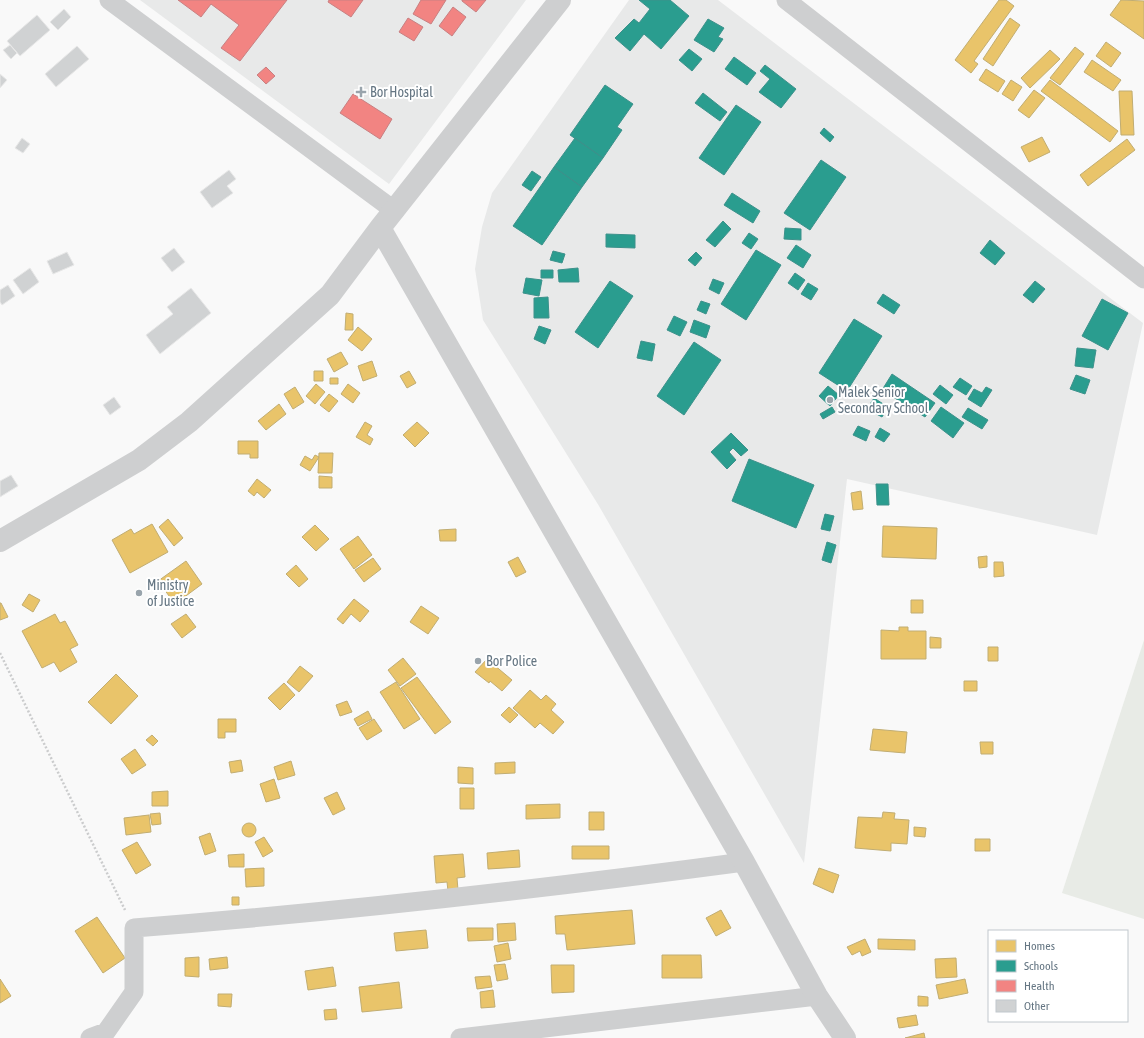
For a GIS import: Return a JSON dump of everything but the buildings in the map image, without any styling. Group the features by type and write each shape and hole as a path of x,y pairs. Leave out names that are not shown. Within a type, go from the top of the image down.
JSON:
{"street":[{"path":"109,0 395,211"},
{"path":"0,541 139,460 189,422 330,295 380,228 395,211 560,0"},
{"path":"786,0 1144,279"},
{"path":"380,228 744,862 817,996 845,1038"},
{"path":"102,1036 134,992 134,928 260,918 578,884 744,862"},
{"path":"460,1038 817,996"}],"path":[{"path":"0,653 134,928"}],"shaded area":[{"name":"Bor Hospital","path":"140,0 526,0 389,184"},
{"name":"Malek Senior Secondary School","path":"629,0 718,0 1143,323 1097,535 847,479 804,863 599,506 483,320 475,269 482,227 492,193"},
{"path":"1144,640 1144,919 1062,893"}],"place":[{"name":"Bor Hospital","path":"361,92"},
{"name":"Malek Senior Secondary School","path":"830,400"},
{"name":"Ministry of Justice","path":"139,593"},
{"name":"Bor Police","path":"478,661"}]}
